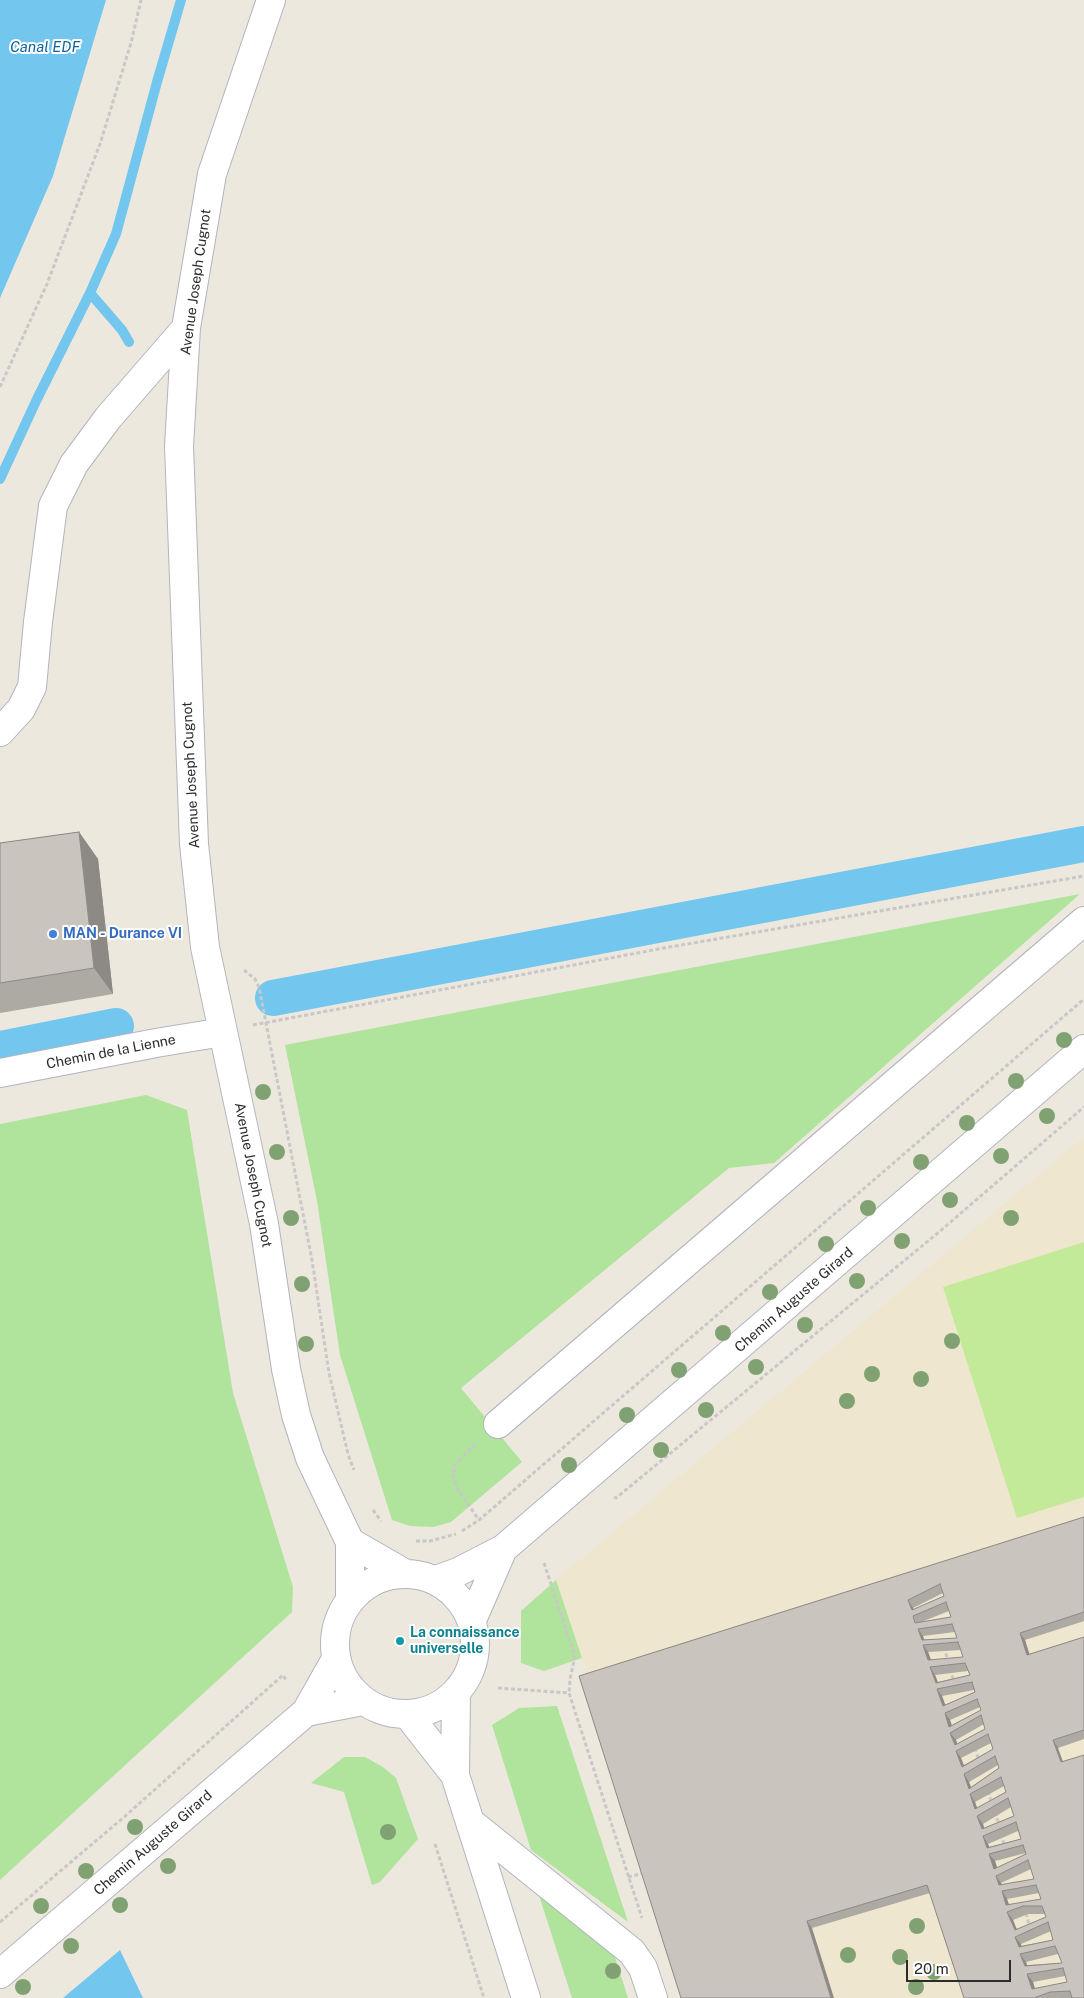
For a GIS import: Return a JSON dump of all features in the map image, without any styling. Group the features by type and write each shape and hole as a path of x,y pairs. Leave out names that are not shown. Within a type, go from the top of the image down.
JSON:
{"street":[{"name":"Avenue Joseph Cugnot","path":"271,0 212,174 186,328 179,446 194,844 204,947 264,1224 286,1368 296,1415 310,1458 350,1542 350,1599"},
{"path":"0,732 22,709 32,687 38,622 53,506 74,464 108,418 186,328"},
{"path":"498,1424 1084,921"},
{"name":"Chemin de la Lienne","path":"0,1073 156,1042 223,1032"},
{"name":"Chemin Auguste Girard","path":"436,1580 458,1572 503,1549 1084,1049"},
{"path":"350,1542 404,1573"},
{"name":"Chemin Auguste Girard","path":"472,1620 503,1549"},
{"path":"404,1573 436,1580 452,1590 464,1604 472,1620 476,1638 475,1657 468,1676 456,1693 434,1708 408,1715 384,1712 363,1701 351,1689 342,1675 336,1659 335,1638 340,1618 350,1599 366,1586 383,1577 404,1573"},
{"name":"Chemin Auguste Girard","path":"0,1974 306,1712 336,1659"},
{"path":"456,1693 456,1775 526,1998"},
{"name":"Chemin Auguste Girard","path":"306,1712 363,1701"},
{"path":"408,1715 456,1775"},
{"path":"470,1822 632,1952 643,1968 653,1998"}],"path":[{"path":"0,387 48,284 100,144 142,0"},
{"path":"223,1032 265,1021 664,948 1084,876"},
{"path":"239,967 255,979 259,987 312,1260 332,1390 348,1454 357,1475"},
{"path":"409,1540 430,1541 447,1537 462,1531 479,1520 1084,999"},
{"path":"616,1498 938,1232 1084,1107"},
{"path":"479,1520 456,1487 453,1470 468,1452 498,1424"},
{"path":"371,1507 384,1525"},
{"path":"544,1563 575,1656 569,1694 642,1919"},
{"path":"942,1642 956,1689"},
{"path":"0,1922 123,1818 283,1675"},
{"path":"498,1688 569,1694"},
{"path":"974,1745 980,1764"},
{"path":"986,1783 1006,1848"},
{"path":"435,1844 484,1998"},
{"path":"628,1877 652,1870"},
{"path":"1023,1904 1032,1932"}],"shaded area":[{"path":"1084,1137 1084,1998 684,1998 587,1674 556,1580"}],"green space":[{"path":"1080,894 774,1163 729,1168 461,1388 522,1462 451,1522 433,1527 410,1526 392,1520 340,1355 317,1201 285,1045"},
{"path":"146,1095 187,1110 233,1393 293,1587 292,1612 0,1880 0,1124"},
{"path":"1084,1242 1084,1497 1017,1518 943,1287"},
{"path":"556,1580 582,1658 544,1671 521,1663 521,1611"},
{"path":"557,1706 628,1922 531,1850 492,1725 519,1708"},
{"path":"344,1757 365,1757 383,1767 396,1778 418,1839 380,1882 372,1885 344,1792 311,1783"},
{"path":"536,1886 612,1948 628,1998 572,1998"}],"water":[{"name":"Canal EDF","path":"0,0 106,0 53,176 0,298"},
{"path":"120,1950 143,1998 63,1998"}],"building":[{"name":"MAN - Durance VI","path":"79,832 94,968 0,983 0,843"},
{"path":"1084,1517 1084,1612 1020,1633 1027,1655 1084,1637 1084,1730 1053,1740 1061,1762 1084,1755 1084,1998 1072,1998 1070,1991 1050,1992 1034,1998 964,1998 927,1885 807,1921 831,1998 681,1998 579,1676","holes":["940,1584 944,1596 912,1610 908,1600","946,1602 951,1617 915,1623 913,1616","952,1624 957,1638 922,1640 918,1629","958,1642 963,1657 928,1660 923,1645","965,1663 970,1675 936,1683 930,1667","972,1682 975,1692 943,1706 937,1689","977,1699 981,1710 949,1727 945,1713","981,1715 985,1729 955,1745 950,1733","988,1734 993,1749 962,1767 956,1751","995,1756 999,1768 969,1789 964,1774","1001,1777 1006,1792 975,1809 970,1794","1008,1798 1014,1816 982,1829 977,1816","1016,1822 1021,1839 987,1848 983,1836","1023,1845 1026,1854 994,1869 989,1854","1028,1860 1034,1879 999,1885 996,1876","1036,1885 1041,1899 1006,1905 1002,1891","1023,1906 1042,1906 1046,1917 1015,1930 1007,1912","1048,1922 1053,1940 1019,1947 1015,1937","1055,1946 1062,1963 1025,1966 1020,1954","1063,1968 1067,1982 1032,1989 1027,1974"]}],"waterway":[{"path":"0,479 37,399 90,293 116,234 181,0"},
{"path":"90,293 122,330 129,342"},
{"path":"273,998 1084,844"},
{"path":"0,1049 116,1026"}],"place":[{"name":"MAN - Durance VI","path":"53,934"},
{"name":"La connaissance universelle","path":"400,1641"}]}
